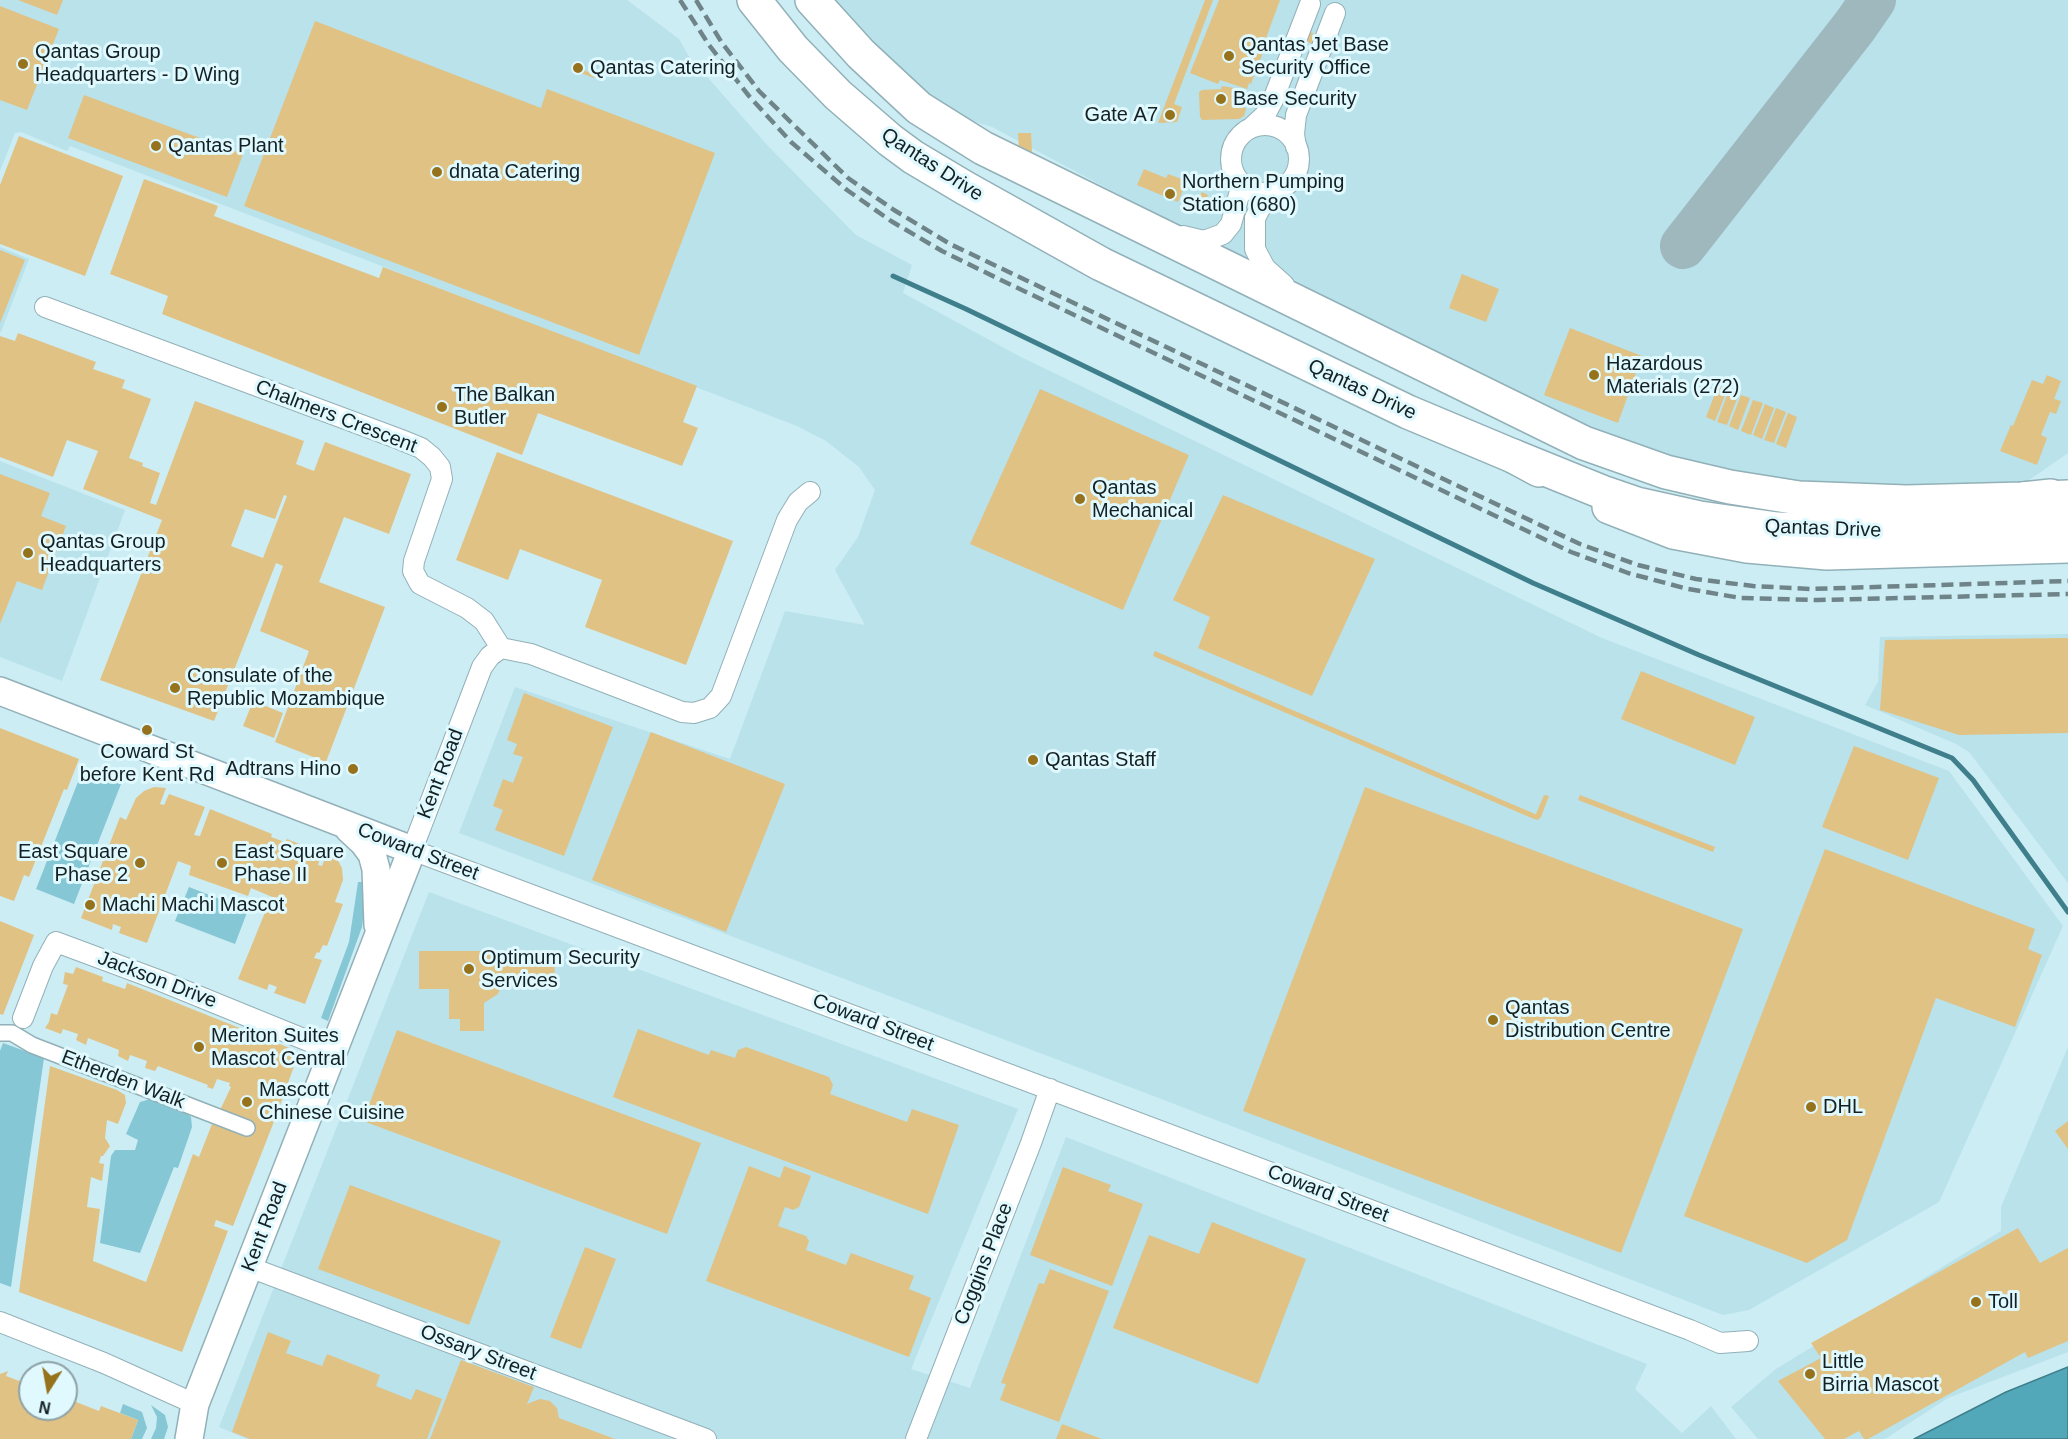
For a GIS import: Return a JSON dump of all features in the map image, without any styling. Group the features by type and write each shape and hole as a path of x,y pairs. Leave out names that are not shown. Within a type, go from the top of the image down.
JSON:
{"highway":[{"name":"Qantas Drive","path":"754,0 793,49 837,95 890,140 965,188 1101,264 1408,412 1602,492 1637,504 1700,518 1778,529 1840,532 2068,527"},
{"name":"Qantas Drive","path":"812,0 861,54 919,108 983,148 1584,443 1666,472 1730,487 1798,498 1906,502 2068,496"},
{"path":"1513,456 1616,510 1672,532 1747,546 1827,553 2068,546"}],"main road":[{"name":"Coward Street","path":"0,691 412,850"},
{"path":"341,823 363,842 372,854 376,869 379,937"},
{"name":"Kent Road","path":"189,1439 195,1404 412,850"},
{"path":"175,1439 195,1404"}],"street":[{"path":"1308,10 1332,20 1296,116 1294,128 1299,158 1296,172 1286,184 1269,192 1250,189 1235,176 1231,157 1236,140 1251,128 1265,115 1273,100 1308,10"},
{"path":"1251,128 1262,125 1283,130 1291,137 1296,147"},
{"path":"1144,226 1204,241 1223,234 1231,224 1242,184"},
{"path":"1269,192 1255,218 1256,254 1275,278 1322,313"},
{"name":"Chalmers Crescent","path":"45,307 421,448 440,468 442,479 414,561 413,571 420,584 467,608 484,621 501,648"},
{"path":"501,648 531,654 682,712 694,713 710,708 721,696 787,520 798,502 810,492"},
{"name":"Kent Road","path":"412,850 482,666 501,648"},
{"name":"Coward Street","path":"412,850 1720,1343 1748,1341"},
{"name":"Jackson Drive","path":"23,1018 56,942 333,1051"},
{"name":"Etherden Walk","path":"0,1033 12,1033 32,1045 247,1128"},
{"name":"Coggins Place","path":"916,1439 1050,1089"},
{"name":"Ossary Street","path":"249,1267 706,1439"},
{"path":"0,1322 104,1363 195,1404"}],"shaded area":[{"path":"0,0 627,0 679,39 688,55 768,146 856,235 912,265 903,293 1019,356 1602,638 1949,771 2063,926 1939,1202 1749,1310 1723,1315 459,833 515,687 730,759 785,611 865,625 835,570 858,537 875,490 859,467 826,441 797,426 70,146 67,151 21,132 15,133 0,171"},
{"path":"826,0 2068,0 2068,453 2022,485 1798,487 1703,471 1594,434 1327,305 992,127 942,109"},
{"path":"0,247 29,259 1,332 0,332"},
{"path":"0,461 125,510 62,681 0,657"},
{"path":"2068,634 2068,883 1969,752 1956,744 1865,705 1878,682 1880,637"},
{"path":"83,769 121,784 74,904 36,889"},
{"path":"358,882 368,882 362,927 328,1021 321,1018 349,942"},
{"path":"189,887 248,910 235,944 175,921"},
{"path":"429,892 1018,1109 911,1369 970,1388 1066,1137 1647,1364 1635,1389 1682,1433 1711,1406 1736,1439 247,1439 219,1427"},
{"path":"3,1043 44,1058 11,1287 0,1283 0,1051"},
{"name":"Toll","path":"2068,1047 2068,1352 1948,1398 1885,1439 1758,1439 1731,1407 1776,1369 2001,1231 2001,1207"},
{"path":"154,1098 183,1109 191,1117 192,1127 178,1168 174,1167 140,1253 100,1243 111,1156 115,1150 135,1150 138,1140 126,1134 140,1102"},
{"path":"2068,1367 2068,1439 1914,1439 2006,1392"},
{"path":"123,1404 142,1412 147,1428 142,1439 131,1439 138,1420 120,1413"},
{"path":"151,1405 165,1415 168,1427 164,1439 151,1439 156,1428 157,1417"}],"building":[{"path":"18,0 63,0 57,15"},
{"path":"1205,0 1213,0 1174,104 1182,107 1177,122 1158,123"},
{"name":"Qantas Jet Base Security Office","path":"1219,0 1280,0 1266,38 1268,39 1247,89 1220,80 1218,84 1190,73"},
{"name":"Qantas Group Headquarters - D Wing","path":"0,6 59,29 27,110 0,100"},
{"name":"dnata Catering","path":"315,21 541,108 547,89 715,153 639,355 244,206"},
{"path":"1310,32 1317,35 1313,44 1307,42"},
{"path":"583,70 596,75 594,78 581,73"},
{"name":"Base Security","path":"1222,86 1241,89 1242,104 1246,109 1244,116 1239,119 1202,120 1199,92 1221,89"},
{"name":"Qantas Plant","path":"84,95 243,154 227,197 68,138"},
{"path":"1018,133 1031,133 1032,152 1019,153"},
{"path":"19,136 123,176 85,276 0,244 0,185"},
{"name":"Northern Pumping Station (680)","path":"1144,169 1166,178 1168,174 1187,181 1178,202 1137,185"},
{"path":"144,179 218,206 214,216 379,278 383,267 697,386 683,422 698,428 682,466 538,413 522,455 162,314 168,296 110,274"},
{"path":"1202,192 1208,195 1203,207 1196,205"},
{"path":"0,250 25,260 0,323"},
{"path":"1462,274 1499,289 1486,322 1449,308"},
{"name":"Hazardous Materials (272)","path":"1570,328 1642,356 1618,423 1544,395"},
{"path":"18,333 96,362 93,369 125,380 122,388 151,399 129,458 160,473 150,503 156,505 195,401 304,441 296,464 314,471 325,442 411,474 389,534 344,517 319,582 385,607 326,762 275,742 309,651 260,631 283,566 276,563 214,721 100,680 162,520 83,489 98,451 67,440 53,477 0,457 0,336 15,341","holes":["284,495 287,496 263,558 231,546 245,509 275,519"]},
{"path":"2047,375 2061,381 2054,399 2061,401 2056,414 2050,412 2041,435 2047,438 2037,465 2000,451 2032,380 2043,384"},
{"path":"1718,386 1727,390 1715,421 1706,417"},
{"name":"Qantas Mechanical","path":"1040,389 1189,455 1123,610 970,544"},
{"path":"1729,390 1739,394 1727,425 1717,422"},
{"path":"1741,395 1750,398 1738,430 1729,426"},
{"path":"1753,400 1763,403 1751,435 1741,431"},
{"path":"1765,404 1774,408 1762,439 1753,435"},
{"path":"1776,408 1786,412 1774,443 1764,440"},
{"path":"1788,413 1797,417 1786,448 1776,444"},
{"path":"497,452 733,541 686,665 585,627 602,580 520,549 508,580 456,560"},
{"name":"Qantas Group Headquarters","path":"0,474 50,493 41,516 66,526 42,590 17,581 0,624"},
{"name":"Qantas Mechanical","path":"1223,495 1375,559 1312,696 1198,648 1210,617 1173,600"},
{"path":"2068,638 2068,733 1959,735 1880,710 1885,640"},
{"path":"1155,651 1535,814 1544,795 1549,796 1541,817 1538,820 1534,819 1153,656"},
{"path":"1641,671 1755,717 1735,765 1621,719"},
{"path":"524,693 613,727 564,856 495,830 503,810 493,806 503,779 513,783 523,757 513,754 517,744 507,740"},
{"path":"253,701 283,713 274,738 243,726"},
{"path":"0,728 79,759 67,790 64,789 29,877 24,875 14,901 0,896"},
{"path":"651,732 785,784 726,932 592,880"},
{"path":"1854,746 1939,778 1908,860 1822,827"},
{"path":"154,787 166,788 160,804 164,805 169,794 205,807 194,835 200,836 210,809 272,834 271,837 285,842 287,839 322,853 318,865 322,866 328,850 336,857 342,868 343,880 335,902 343,904 327,946 323,945 314,958 322,960 305,1004 274,993 277,987 269,984 267,990 238,979 268,905 273,907 277,899 251,888 248,896 189,875 191,866 178,861 147,943 119,933 121,927 113,924 112,930 81,918 120,817 126,820 136,798 144,791"},
{"name":"Qantas Distribution Centre","path":"1365,787 1743,929 1621,1253 1243,1111"},
{"path":"1580,795 1715,847 1713,852 1578,800"},
{"name":"DHL","path":"1825,849 2035,929 2028,949 2042,955 2015,1027 1936,998 1847,1240 1807,1263 1684,1216"},
{"path":"0,921 34,935 3,1015 0,1014"},
{"path":"419,951 554,951 555,982 503,982 498,994 484,1003 484,1031 460,1031 460,1019 449,1019 449,989 419,989"},
{"path":"76,967 103,977 102,981 125,989 127,983 292,1049 296,1053 297,1058 275,1119 233,1226 216,1220 214,1226 228,1231 182,1352 19,1292 50,1066 125,1095 126,1103 118,1124 107,1120 105,1138 110,1146 101,1156 99,1163 104,1164 102,1181 91,1177 87,1207 100,1209 93,1261 146,1282 193,1154 199,1157 212,1124 217,1126 221,1108 231,1087 230,1083 217,1079 213,1089 158,1066 155,1071 145,1068 147,1061 130,1055 128,1061 118,1056 119,1050 88,1038 86,1045 76,1040 78,1034 63,1029 61,1034 45,1028 51,1013 57,1015 68,985 63,984 65,972 73,974"},
{"path":"638,1029 709,1055 711,1050 735,1058 738,1050 746,1047 829,1077 833,1085 830,1094 907,1122 912,1109 959,1125 928,1214 613,1097"},
{"path":"397,1030 701,1143 667,1234 363,1121"},
{"path":"2068,1121 2068,1149 2055,1131"},
{"path":"749,1166 780,1178 784,1166 811,1176 799,1207 793,1210 785,1207 778,1226 806,1236 809,1241 806,1250 846,1265 851,1253 914,1276 909,1289 931,1298 909,1357 706,1281"},
{"path":"1063,1167 1111,1185 1108,1191 1143,1204 1112,1286 1030,1255"},
{"path":"350,1185 501,1241 469,1325 318,1269"},
{"path":"1212,1222 1306,1259 1258,1384 1113,1328 1149,1235 1199,1254"},
{"name":"Toll","path":"2018,1228 2040,1263 2068,1248 2068,1341 2028,1358 2025,1352 1868,1439 1864,1439 1859,1431 1844,1439 1825,1439 1778,1381 1821,1358 1811,1343"},
{"path":"585,1247 616,1259 581,1349 550,1337"},
{"path":"1050,1269 1109,1291 1059,1422 1000,1400 1006,1384 1001,1383 1039,1283 1044,1284"},
{"path":"268,1332 291,1341 286,1353 322,1366 327,1354 380,1375 376,1386 411,1400 416,1389 442,1399 427,1439 250,1439 232,1432"},
{"path":"461,1360 534,1387 527,1404 540,1399 550,1401 557,1408 559,1418 615,1439 430,1439"},
{"path":"8,1371 6,1376 18,1380 18,1421 78,1421 78,1403 99,1411 101,1406 138,1420 131,1439 0,1439 0,1374"},
{"path":"1062,1424 1102,1439 1056,1439"}],"waterway":[{"path":"893,276 966,309 1533,583 1699,655 1952,758 1973,780 2068,912"}],"taxiway":[{"path":"1683,246 1873,0"}],"railway":[{"path":"680,0 709,45 749,96 791,142 847,190 891,221 942,251 1003,281 1571,552 1628,573 1688,589 1741,598 1818,600 2068,594"},
{"path":"696,0 722,43 759,91 848,178 894,210 950,244 1580,544 1638,565 1696,579 1753,586 1811,589 2068,581"}],"place":[{"name":"Qantas Jet Base Security Office","path":"1229,56"},
{"name":"Qantas Group Headquarters - D Wing","path":"23,64"},
{"name":"Qantas Catering","path":"578,68"},
{"name":"Base Security","path":"1221,99"},
{"name":"Gate A7","path":"1170,115"},
{"name":"Qantas Plant","path":"156,146"},
{"name":"dnata Catering","path":"437,172"},
{"name":"Northern Pumping Station (680)","path":"1170,194"},
{"name":"Hazardous Materials (272)","path":"1594,375"},
{"name":"The Balkan Butler","path":"442,407"},
{"name":"Qantas Mechanical","path":"1080,499"},
{"name":"Qantas Group Headquarters","path":"28,553"},
{"name":"Consulate of the Republic Mozambique","path":"175,688"},
{"name":"Coward St before Kent Rd","path":"147,730"},
{"name":"Qantas Staff","path":"1033,760"},
{"name":"Adtrans Hino","path":"353,769"},
{"name":"East Square Phase 2","path":"140,863"},
{"name":"East Square Phase II","path":"222,863"},
{"name":"Machi Machi Mascot","path":"90,905"},
{"name":"Optimum Security Services","path":"469,969"},
{"name":"Qantas Distribution Centre","path":"1493,1020"},
{"name":"Meriton Suites Mascot Central","path":"199,1047"},
{"name":"Mascott Chinese Cuisine","path":"247,1102"},
{"name":"DHL","path":"1811,1107"},
{"name":"Toll","path":"1976,1302"},
{"name":"Little Birria Mascot","path":"1810,1374"}]}
